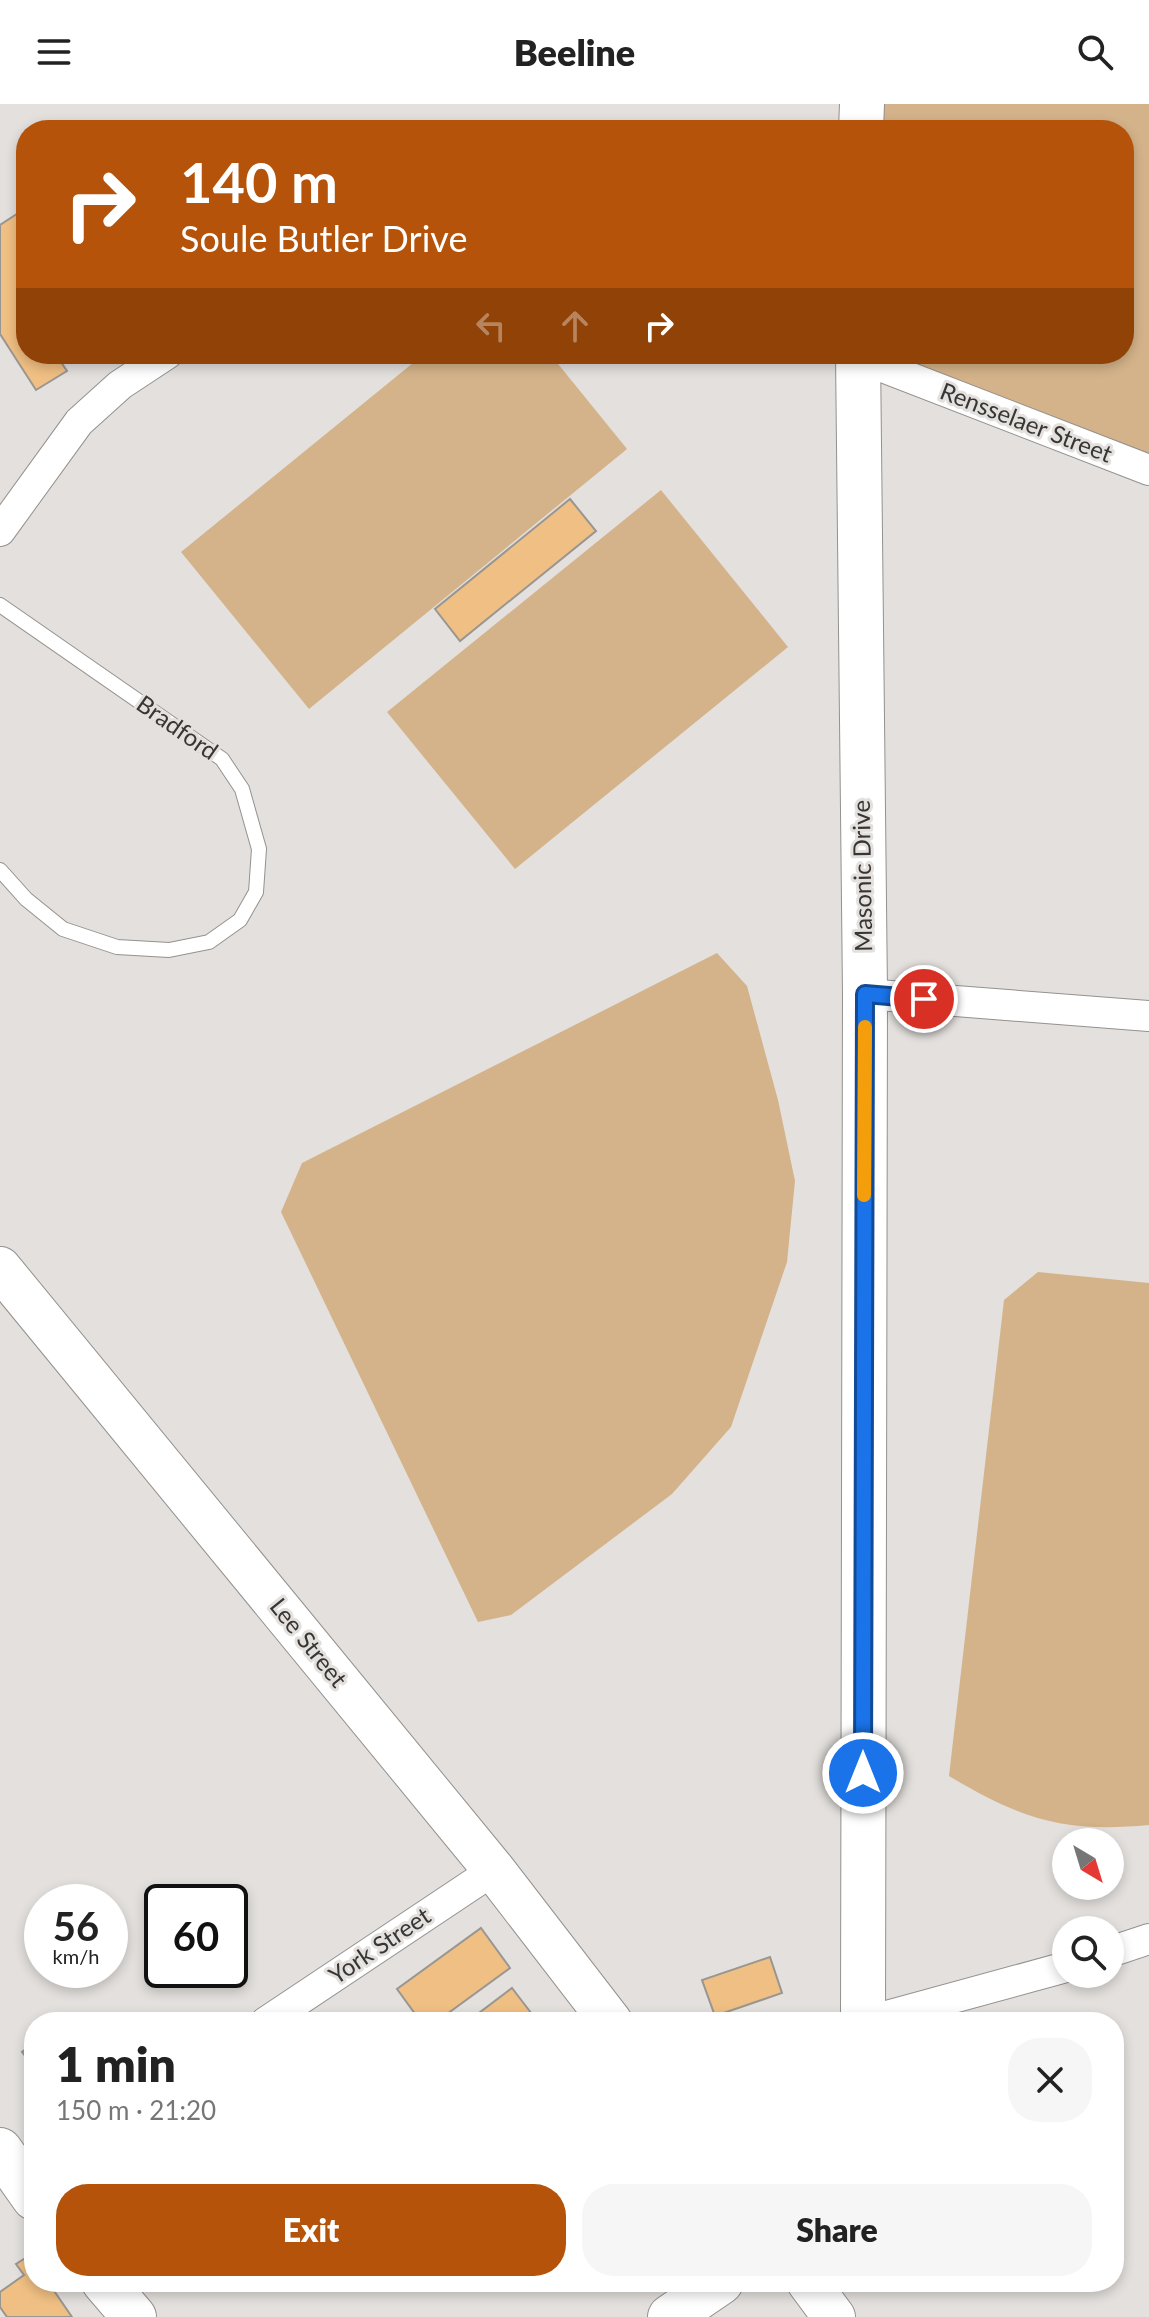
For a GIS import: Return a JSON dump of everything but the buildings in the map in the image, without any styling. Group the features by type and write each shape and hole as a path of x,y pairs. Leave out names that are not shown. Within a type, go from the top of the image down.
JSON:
{"main road":[{"name":"Masonic Drive","path":"855,364 865,994 864,2012"},
{"path":"113,2292 134,2317"},
{"path":"670,2317 706,2292"}],"street":[{"path":"0,531 79,422 120,385 152,364"},
{"name":"Rensselaer Street","path":"878,364 1149,470"},
{"path":"865,994 1149,1016"},
{"name":"Lee Street","path":"0,1268 494,1870 603,2012"},
{"name":"York Street","path":"281,2012 494,1870"},
{"path":"1124,1947 1149,1939"},
{"path":"901,2012 1052,1971"},
{"path":"815,2292 834,2317"}],"lane":[{"name":"Bradford","path":"0,605 222,759 242,789 259,849 256,892 240,920 209,942 169,950 117,947 63,929 26,899 0,870"}],"shaded area":[{"path":"862,104 1149,104 1149,458 889,364 1134,364 1134,120 862,120"},
{"path":"412,364 558,364 627,449 309,709 181,552"},
{"path":"661,490 788,647 515,869 387,712"},
{"path":"717,953 747,986 778,1100 795,1181 787,1262 731,1427 672,1494 511,1615 478,1622 281,1212 302,1163"},
{"path":"1038,1272 1149,1283 1149,1825 1092,1827 1044,1820 999,1803 949,1776 1004,1300"}],"slow traffic":[{"path":"864,1195 865,1027"}],"route":[{"path":"863,1773 865,994 924,999"}]}
